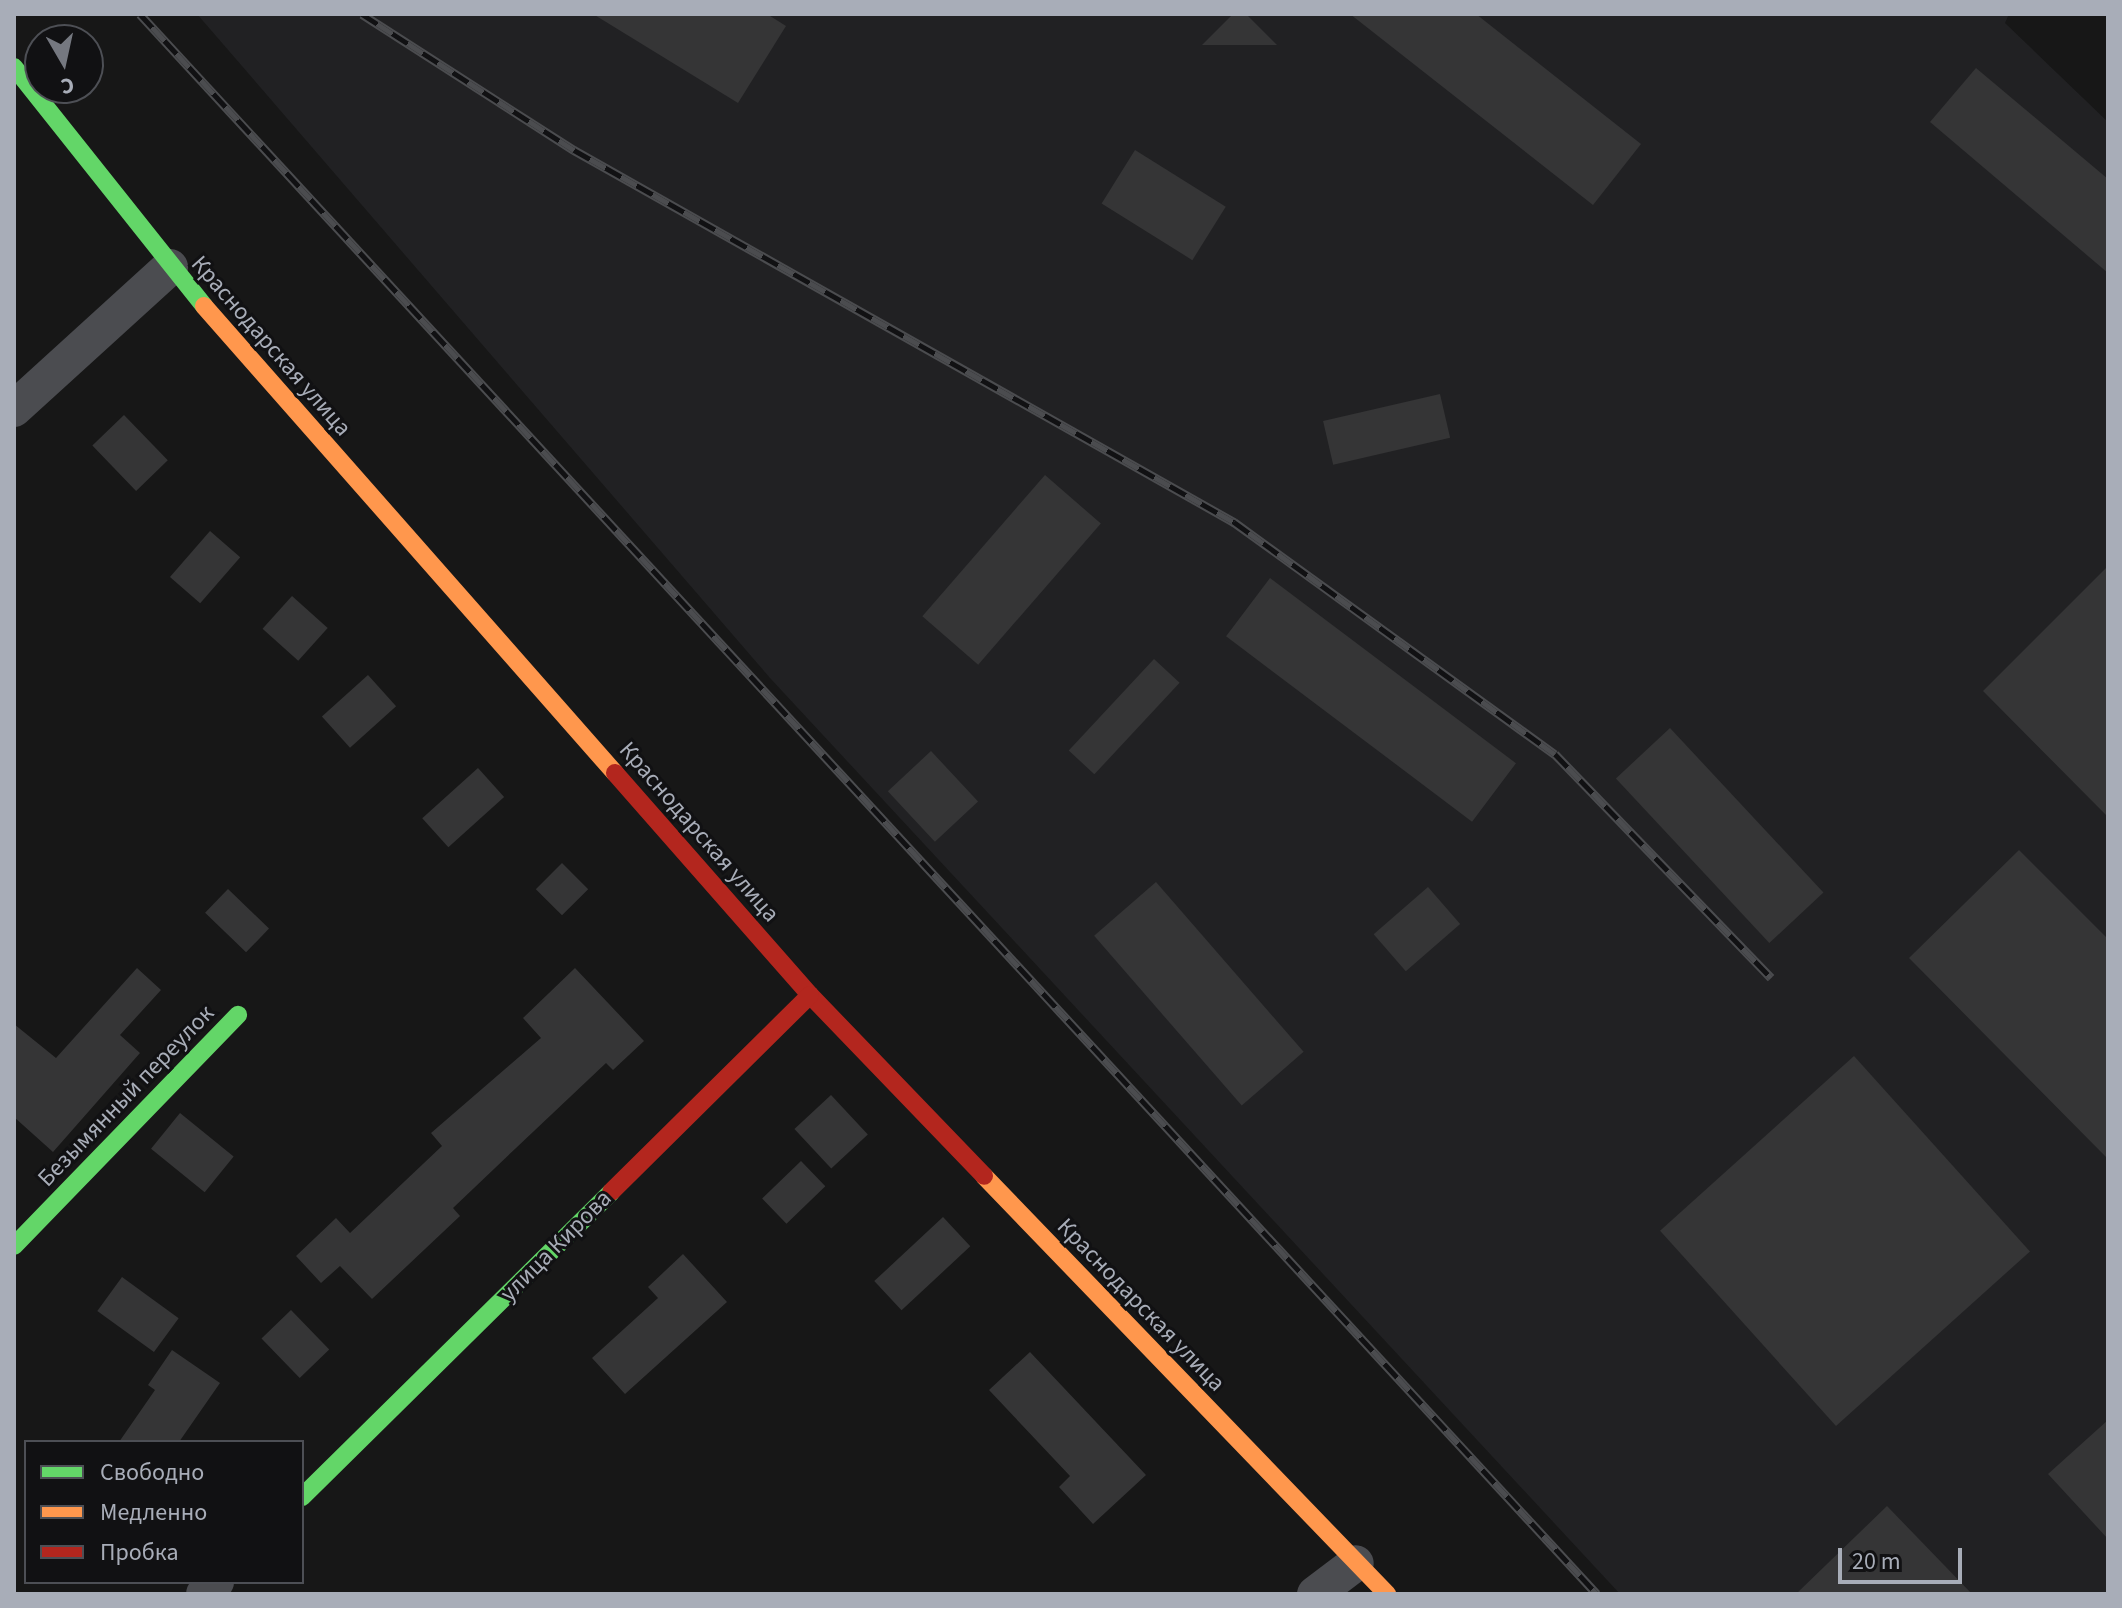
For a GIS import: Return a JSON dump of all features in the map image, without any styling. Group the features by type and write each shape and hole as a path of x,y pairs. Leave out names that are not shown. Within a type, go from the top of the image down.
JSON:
{"street":[{"name":"Краснодарская улица","path":"14,67 170,267 810,995 1387,1594"},
{"path":"14,409 170,267"},
{"name":"улица Кирова","path":"304,1495 810,995"},
{"name":"Безымянный переулок","path":"14,1246 238,1015"},
{"path":"1315,1594 1356,1563"}],"shaded area":[{"path":"197,14 2009,14 2005,23 2108,122 2108,1594 1620,1594 770,678"}],"building":[{"path":"593,14 767,14 786,26 738,103"},
{"path":"1233,14 1246,14 1277,45 1202,45"},
{"path":"1350,14 1476,14 1641,144 1593,205"},
{"path":"1976,68 2108,179 2108,273 1930,122"},
{"path":"1135,150 1226,207 1192,260 1102,203"},
{"path":"1440,394 1450,438 1333,465 1323,421"},
{"path":"124,415 168,460 136,491 92,446"},
{"path":"1045,475 1101,524 978,665 922,616"},
{"path":"210,531 240,557 200,603 170,577"},
{"path":"2108,566 2108,817 1983,691"},
{"path":"1270,578 1516,763 1472,822 1226,636"},
{"path":"292,596 328,628 298,661 263,629"},
{"path":"1154,659 1180,683 1094,774 1069,750"},
{"path":"368,675 396,706 350,748 322,716"},
{"path":"1670,728 1823,893 1769,943 1616,778"},
{"path":"931,751 978,801 935,842 888,791"},
{"path":"478,768 504,797 448,847 422,818"},
{"path":"2019,850 2108,939 2108,1159 1909,958"},
{"path":"562,863 588,889 562,915 536,889"},
{"path":"1156,882 1304,1052 1242,1106 1094,936"},
{"path":"1428,887 1460,924 1406,971 1374,934"},
{"path":"228,889 269,929 246,952 205,913"},
{"path":"137,968 161,990 120,1035 140,1053 53,1152 14,1117 14,1024 56,1058"},
{"path":"575,968 644,1041 613,1070 606,1063 516,1148 453,1208 460,1216 372,1299 340,1266 321,1283 296,1256 336,1218 350,1233 442,1146 431,1133 541,1038 523,1018"},
{"path":"1854,1056 2030,1251 1836,1426 1660,1231"},
{"path":"831,1095 868,1134 831,1169 794,1129"},
{"path":"180,1113 234,1156 205,1192 151,1149"},
{"path":"801,1161 825,1186 786,1224 762,1199"},
{"path":"943,1217 970,1246 902,1310 874,1281"},
{"path":"683,1254 727,1302 625,1394 592,1358 658,1298 648,1287"},
{"path":"122,1277 179,1318 154,1352 97,1311"},
{"path":"291,1310 329,1350 300,1378 262,1338"},
{"path":"172,1350 220,1383 180,1440 120,1440 155,1390 148,1385"},
{"path":"1030,1352 1146,1475 1093,1524 1059,1487 1070,1476 989,1390"},
{"path":"2108,1420 2108,1539 2048,1474"},
{"path":"1887,1506 1972,1594 1796,1594"}],"railway":[{"path":"140,14 1597,1594"},
{"path":"362,14 574,150 1234,522 1555,754 1771,978"}],"traffic: fast":[{"path":"14,67 204,306"},
{"path":"14,1246 238,1015"},
{"path":"304,1495 611,1192"}],"traffic: slow":[{"path":"204,306 615,773"},
{"path":"984,1176 1387,1594"}],"traffic: jam":[{"path":"615,773 810,995 984,1176"},
{"path":"611,1192 810,995"}]}
